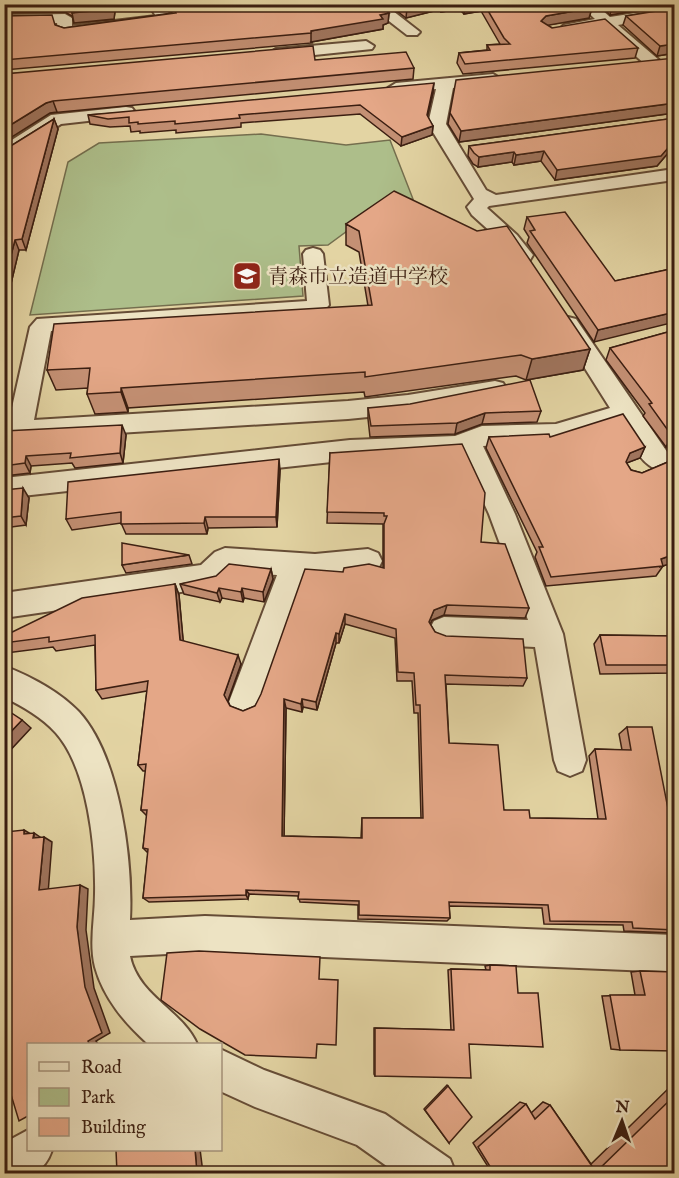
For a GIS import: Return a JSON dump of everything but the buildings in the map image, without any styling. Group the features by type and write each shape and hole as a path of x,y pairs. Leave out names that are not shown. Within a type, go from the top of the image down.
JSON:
{"street":[{"path":"4,20 64,18 66,19 64,30 86,30 164,20 157,7 164,4"},
{"path":"374,4 412,32"},
{"path":"586,4 653,63"},
{"path":"549,32 675,11"},
{"path":"257,56 366,46"},
{"path":"634,65 675,60"},
{"path":"375,90 508,78"},
{"path":"445,84 436,120 479,194 484,198 500,201 675,175"},
{"path":"4,153 53,113 146,111"},
{"path":"452,150 476,147"},
{"path":"484,198 477,207 479,211 510,239 532,269"},
{"path":"313,254 318,305 314,308 45,324 41,327 12,431 348,410 408,404 516,386"},
{"path":"557,307 598,352 625,412 668,460 635,472"},
{"path":"4,488 350,450 442,446 469,442 482,435 556,433 625,412"},
{"path":"469,442 502,513 548,634 570,760"},
{"path":"4,606 207,576 225,560 336,566 368,561"},
{"path":"245,702 295,564"},
{"path":"444,630 548,634"},
{"path":"4,680 61,716 85,747 96,781 111,861 112,957 116,974 135,1005 176,1043"},
{"path":"112,939 205,933 675,954"},
{"path":"222,1070 255,1086 370,1129 435,1173"},
{"path":"4,1168 28,1151"}],"green space":[{"path":"261,134 346,145 390,140 413,199 388,201 328,245 299,246 303,296 30,315 68,162 99,143"}],"place":[{"name":"青森市立造道中学校","path":"247,276"}]}
